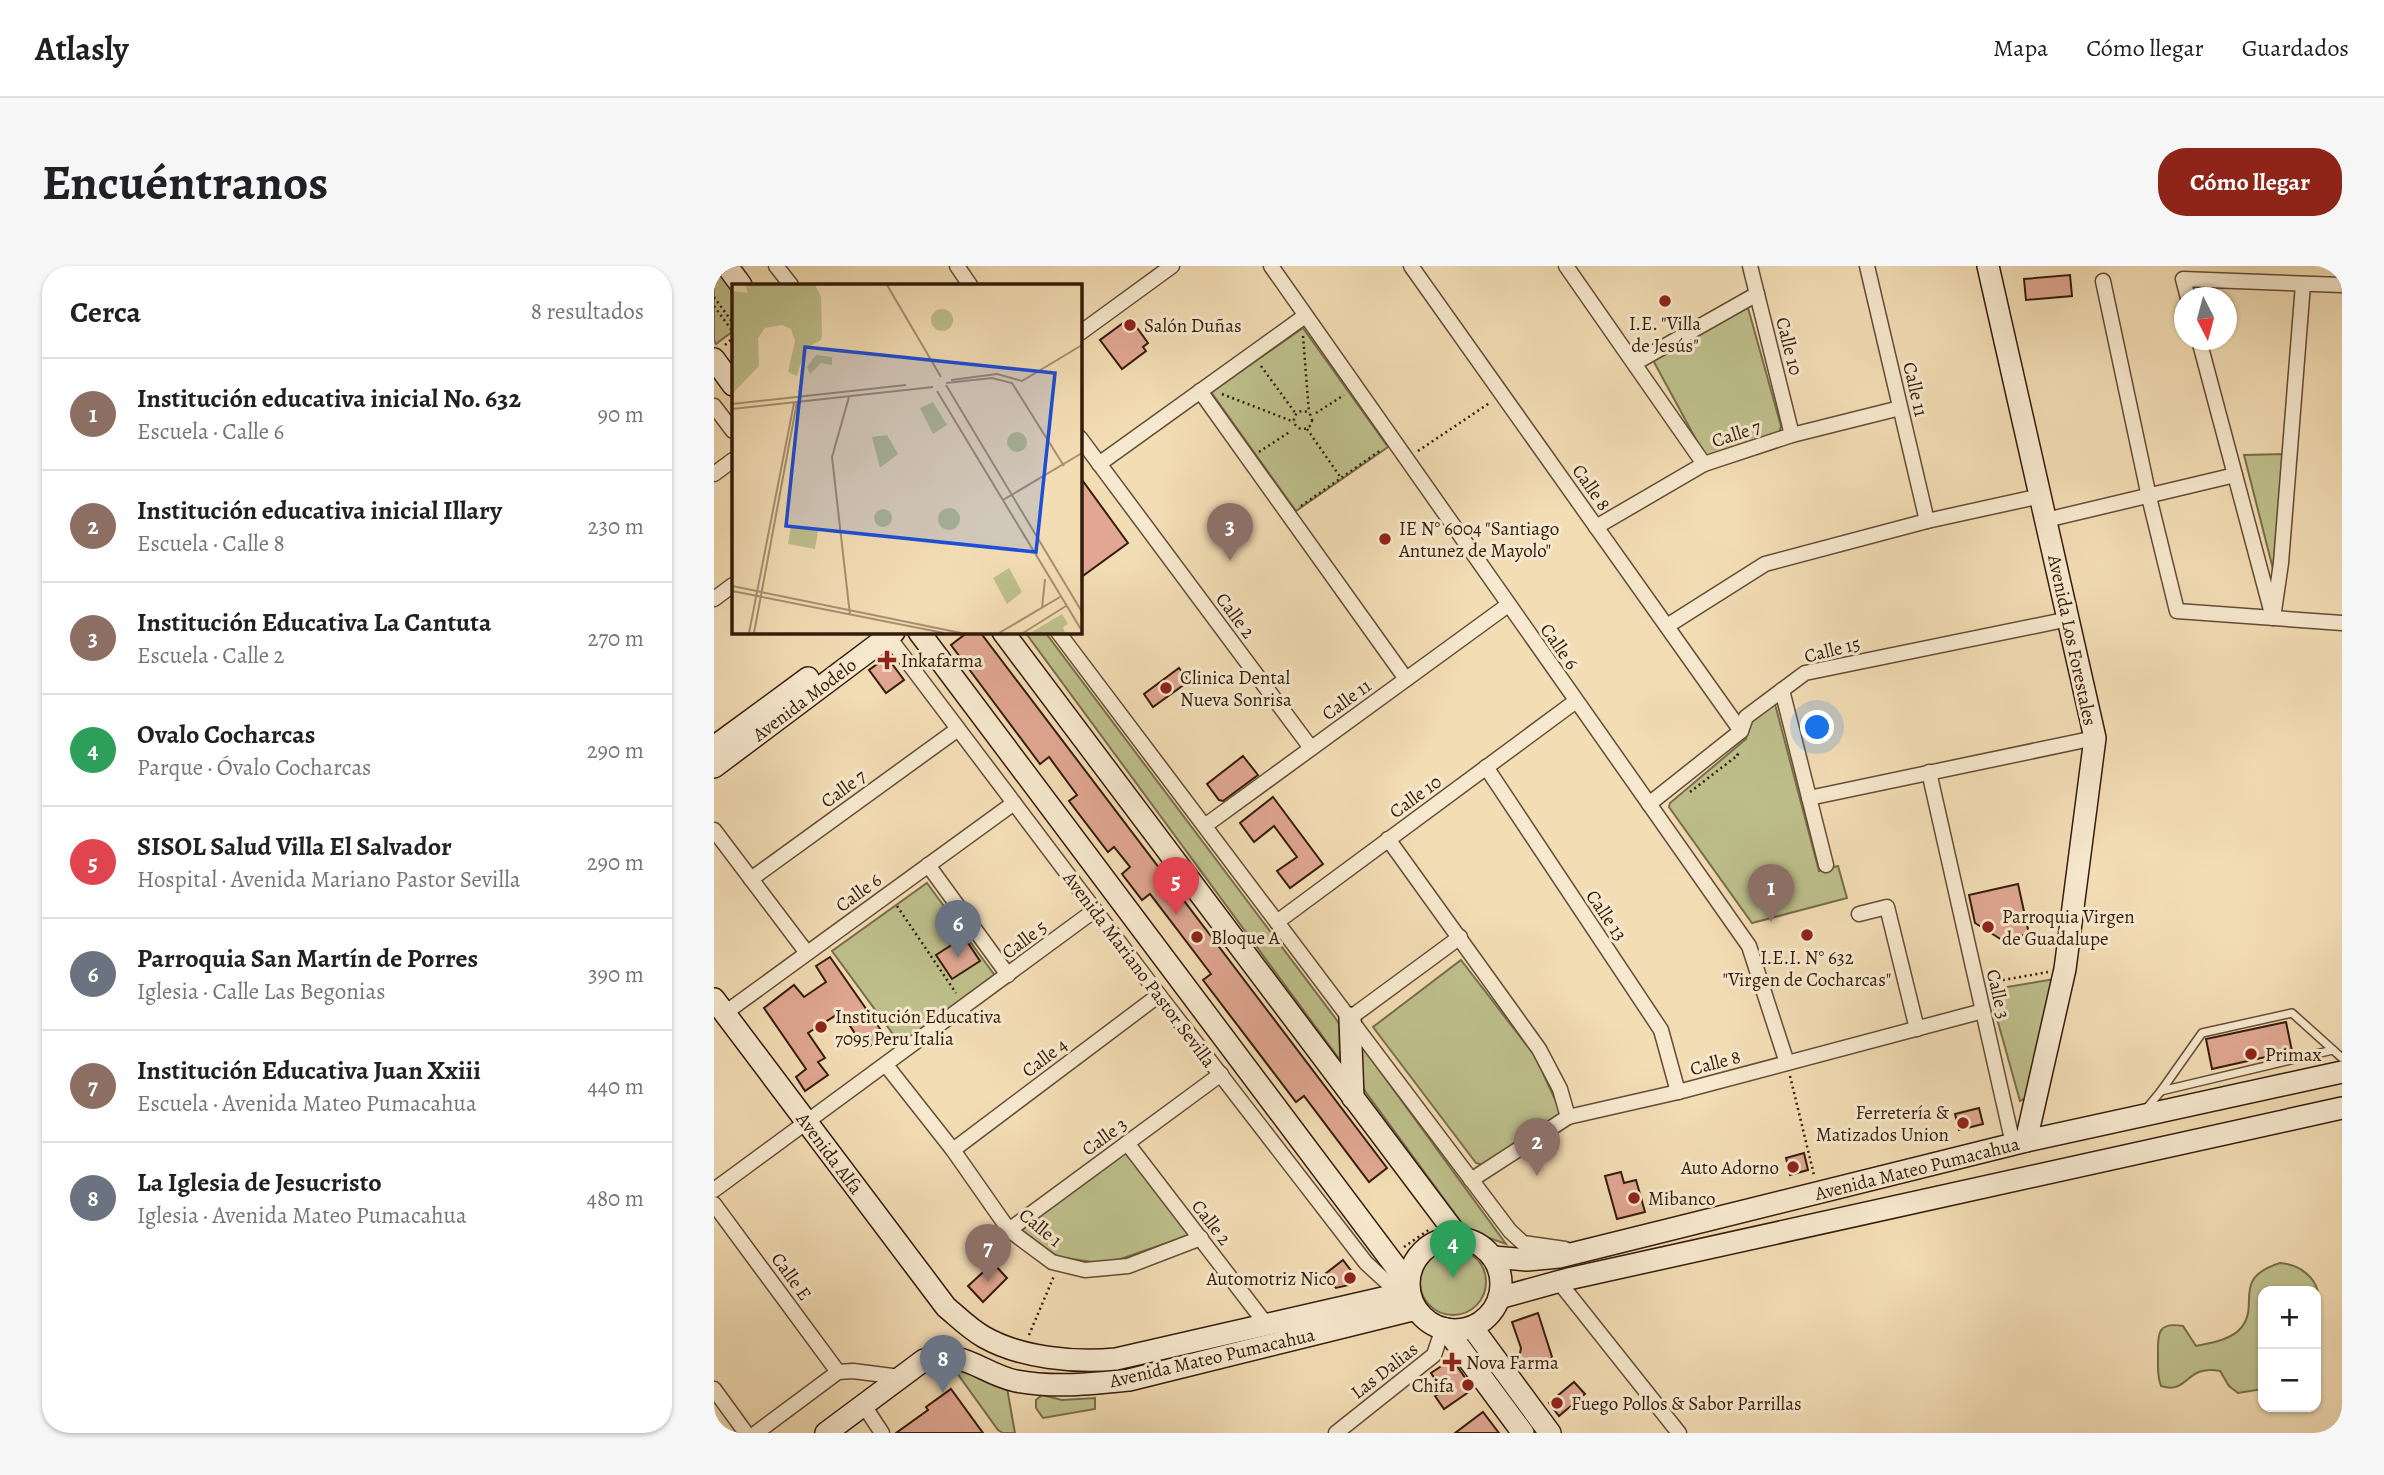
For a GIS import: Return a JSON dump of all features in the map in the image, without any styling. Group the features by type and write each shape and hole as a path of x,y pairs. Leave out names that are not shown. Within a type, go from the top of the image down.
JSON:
{"main road":[{"path":"727,266 740,284"},
{"name":"Avenida Los Forestales","path":"1988,266 2095,738 2065,969 2020,1142"},
{"path":"714,359 732,384"},
{"name":"Avenida Modelo","path":"714,747 884,634"},
{"name":"Avenida Modelo","path":"714,767 884,634"},
{"name":"Avenida Mariano Pastor Sevilla","path":"920,634 1388,1259 1410,1294"},
{"path":"1005,634 1459,1238"},
{"name":"Avenida Alfa","path":"719,1006 946,1307"},
{"path":"1350,1018 1353,1098"},
{"name":"Avenida Mateo Pumacahua","path":"1493,1257 1535,1259 1584,1251 2020,1142 2342,1072"},
{"name":"Avenida Mateo Pumacahua","path":"1499,1298 1559,1282 2342,1108"},
{"path":"1444,1329 1459,1330 1483,1320 1493,1310 1499,1298 1499,1269 1493,1257 1472,1241 1445,1238 1421,1251 1414,1262 1410,1294 1424,1318 1444,1329 1523,1433"},
{"name":"Avenida Mateo Pumacahua","path":"946,1307 985,1338 1066,1360 1092,1361 1116,1359 1410,1294"},
{"name":"Avenida Mateo Pumacahua","path":"826,1433 924,1360 938,1355 961,1359 1013,1380 1047,1385 1084,1385 1129,1380 1410,1294"},
{"path":"1472,1326 1550,1433"}],"street":[{"path":"776,266 790,284"},
{"path":"1082,332 1172,266"},
{"name":"Calle 6","path":"1271,266 1749,946 1787,1063"},
{"name":"Calle 8","path":"1411,266 1741,731"},
{"path":"1566,266 1704,464"},
{"name":"Calle 10","path":"1750,266 1792,435"},
{"name":"Calle 11","path":"1867,266 1927,522"},
{"path":"960,267 969,284"},
{"path":"2185,287 2183,279 2342,285"},
{"path":"2103,281 2149,497 2177,611 2342,623"},
{"path":"2273,618 2281,563 2303,284"},
{"path":"1635,363 1757,294"},
{"path":"1099,464 1305,316"},
{"path":"2202,350 2273,618"},
{"path":"1200,391 1406,680"},
{"path":"714,405 732,430"},
{"name":"Calle 7","path":"1597,527 1704,464 1792,435 1900,408"},
{"name":"Calle 2","path":"1082,441 1311,748"},
{"path":"714,474 732,461"},
{"path":"2046,520 2235,475"},
{"path":"1667,626 1765,564 2041,496"},
{"path":"714,599 732,586"},
{"name":"Calle 11","path":"1206,825 1508,605"},
{"name":"Calle 15","path":"1648,804 1741,731 1746,717 1805,673 2069,619"},
{"name":"Avenida Mariano Pastor Sevilla","path":"886,634 1366,1263 1390,1285 1410,1294"},
{"path":"1060,634 1510,1231 1523,1243 1584,1251"},
{"path":"1782,690 1826,865"},
{"name":"Calle 10","path":"1277,922 1576,701"},
{"name":"Calle 7","path":"751,878 958,729"},
{"path":"1808,798 2095,738"},
{"name":"Calle 13","path":"1486,767 1661,1030 1678,1092"},
{"name":"Calle 3","path":"1929,772 1983,1011 2020,1142"},
{"name":"Calle 6","path":"719,1006 807,953 1014,803"},
{"path":"714,830 807,953"},
{"path":"1388,839 1550,1067 1568,1117"},
{"path":"928,865 1008,975"},
{"path":"1859,914 1886,907 1917,1029"},
{"name":"Calle 5","path":"808,1124 1095,911"},
{"path":"1350,1018 1460,937"},
{"name":"Calle 4","path":"953,1150 1159,995"},
{"name":"Calle 8","path":"1471,1181 1568,1117 1678,1092 1983,1011"},
{"name":"Calle 1","path":"886,1065 953,1150 1009,1230 1052,1262 1085,1270 1128,1266 1200,1238"},
{"name":"Calle 3","path":"1009,1230 1221,1074"},
{"path":"714,1190 808,1124"},
{"name":"Calle 2","path":"1127,1143 1266,1324"},
{"name":"Calle E","path":"714,1203 838,1372"},
{"path":"1559,1282 1679,1433"},
{"name":"Las Dalias","path":"1336,1433 1434,1355 1444,1329"},
{"path":"757,1433 838,1372 853,1371 900,1377"},
{"path":"714,1389 746,1433"},
{"path":"863,1404 882,1433"}],"lane":[{"path":"2140,1116 2202,1032 2292,1013 2342,1058"},
{"path":"2161,1091 2333,1050"}],"path":[{"path":"714,298 732,322"},
{"path":"714,306 732,331"},
{"path":"1307,429 1312,423 1302,331 1310,341"},
{"path":"1258,362 1296,414"},
{"path":"1223,401 1216,391 1294,422"},
{"path":"1316,413 1346,393"},
{"path":"1406,459 1502,394"},
{"path":"1309,413 1302,411 1296,414 1294,422 1297,428 1307,429 1341,478"},
{"path":"1259,452 1292,431"},
{"path":"1299,508 1385,447"},
{"path":"1688,794 1738,755 1727,742"},
{"path":"889,894 958,995"},
{"path":"1977,984 2065,969"},
{"path":"1787,1063 1818,1192"},
{"path":"1388,1259 1444,1219"},
{"path":"1022,1350 1059,1264"}],"green space":[{"path":"714,266 721,266 732,284 732,332 716,344"},
{"path":"1743,306 1748,308 1781,426 1779,433 1705,456 1654,362 1655,357"},
{"path":"1303,328 1388,447 1296,511 1211,392"},
{"path":"2284,454 2273,569 2244,455"},
{"path":"1026,634 1047,634 1336,1019 1339,1024 1340,1060"},
{"path":"1775,704 1819,871 1838,866 1847,898 1752,923 1669,807 1670,803 1746,739 1751,718"},
{"path":"927,883 996,977 901,1045 832,951"},
{"path":"1461,960 1535,1056 1560,1115 1483,1165 1476,1163 1373,1027"},
{"path":"2055,979 2028,1097 2020,1101 1989,990"},
{"path":"1358,1041 1506,1244 1475,1233 1461,1222 1365,1091 1361,1080"},
{"path":"1128,1151 1190,1235 1106,1264 1058,1257 1020,1230"},
{"path":"1453,1249 1466,1252 1476,1259 1483,1269 1486,1282 1483,1295 1476,1305 1466,1312 1453,1315 1440,1312 1430,1305 1423,1295 1420,1282 1423,1269 1430,1259 1440,1252"},
{"path":"2280,1263 2289,1264 2304,1272 2316,1286 2258,1286 2258,1390 2238,1393 2229,1386 2220,1371 2209,1370 2193,1375 2177,1386 2161,1386 2158,1343 2163,1328 2183,1326 2196,1346 2232,1335 2241,1328 2246,1319 2251,1284 2265,1269"},
{"path":"958,1370 1007,1388 1015,1433 998,1430 957,1373"},
{"path":"1042,1395 1062,1400 1095,1398 1095,1409 1043,1418 1036,1408 1036,1400"}],"building":[{"path":"2070,275 2072,296 2026,300 2024,279"},
{"path":"1130,318 1148,343 1143,347 1146,351 1122,369 1100,340"},
{"path":"1082,480 1128,543 1082,577"},
{"name":"Bloque A","path":"965,634 982,634 1387,1168 1369,1182 1304,1096 1296,1102 1203,980 1211,974 1150,894 1142,900 1122,874 1130,867 1114,847 1108,852 1069,801 1077,795 1049,757 1040,764 951,645"},
{"path":"887,657 904,680 886,693 869,670"},
{"name":"Clinica Dental Nueva Sonrisa","path":"1179,668 1189,681 1153,707 1144,694"},
{"path":"1243,756 1258,775 1223,801 1219,800 1207,784"},
{"path":"1273,797 1323,864 1290,888 1277,871 1297,857 1274,826 1254,842 1240,823"},
{"path":"2018,884 2029,934 2002,940 1975,923 1969,895"},
{"path":"964,937 980,961 952,979 936,955"},
{"path":"830,957 885,1036 865,1049 841,1012 808,1033 825,1058 818,1062 828,1075 805,1091 796,1077 806,1069 764,1008 794,985 804,997 826,982 816,966"},
{"path":"2286,1022 2292,1051 2212,1069 2206,1039"},
{"path":"1979,1108 1983,1124 1959,1130 1955,1114"},
{"path":"1804,1153 1808,1170 1790,1175 1786,1158"},
{"path":"1621,1172 1624,1183 1636,1180 1645,1212 1617,1219 1605,1176"},
{"path":"1343,1260 1356,1277 1353,1284 1336,1288 1325,1274"},
{"path":"993,1263 1007,1278 983,1302 968,1286"},
{"path":"1538,1313 1552,1357 1546,1368 1526,1370 1519,1358 1521,1348 1512,1322"},
{"path":"1452,1359 1473,1389 1444,1409 1435,1396 1443,1391 1431,1373"},
{"path":"1574,1382 1585,1394 1559,1416 1549,1403"},
{"path":"951,1389 983,1433 896,1433 928,1410 926,1407"},
{"path":"1483,1412 1499,1433 1455,1433"}],"place":[{"name":"I.E. \"Villa de Jesús\"","path":"1665,301"},
{"name":"Salón Duñas","path":"1130,325"},
{"name":"IE N° 6004 \"Santiago Antunez de Mayolo\"","path":"1385,539"},
{"name":"Institución Educativa La Cantuta","path":"1230,561"},
{"name":"Inkafarma","path":"887,660"},
{"name":"Clinica Dental Nueva Sonrisa","path":"1166,688"},
{"name":"SISOL Salud Villa El Salvador","path":"1176,915"},
{"name":"Institución educativa inicial No. 632","path":"1771,922"},
{"name":"Parroquia Virgen de Guadalupe","path":"1988,927"},
{"name":"I.E.I. N° 632 \"Virgen de Cocharcas\"","path":"1807,935"},
{"name":"Bloque A","path":"1197,937"},
{"name":"Parroquia San Martín de Porres","path":"958,958"},
{"name":"Institución Educativa 7095 Peru Italia","path":"821,1027"},
{"name":"Primax","path":"2251,1054"},
{"name":"Ferretería & Matizados Union","path":"1963,1123"},
{"name":"Auto Adorno","path":"1793,1167"},
{"name":"Institución educativa inicial Illary","path":"1537,1176"},
{"name":"Mibanco","path":"1634,1198"},
{"name":"Automotriz Nico","path":"1350,1278"},
{"name":"Ovalo Cocharcas","path":"1453,1278"},
{"name":"Institución Educativa Juan Xxiii","path":"988,1282"},
{"name":"Nova Farma","path":"1452,1362"},
{"name":"Chifa","path":"1468,1385"},
{"name":"La Iglesia de Jesucristo","path":"943,1393"},
{"name":"Fuego Pollos & Sabor Parrillas","path":"1557,1403"}]}
